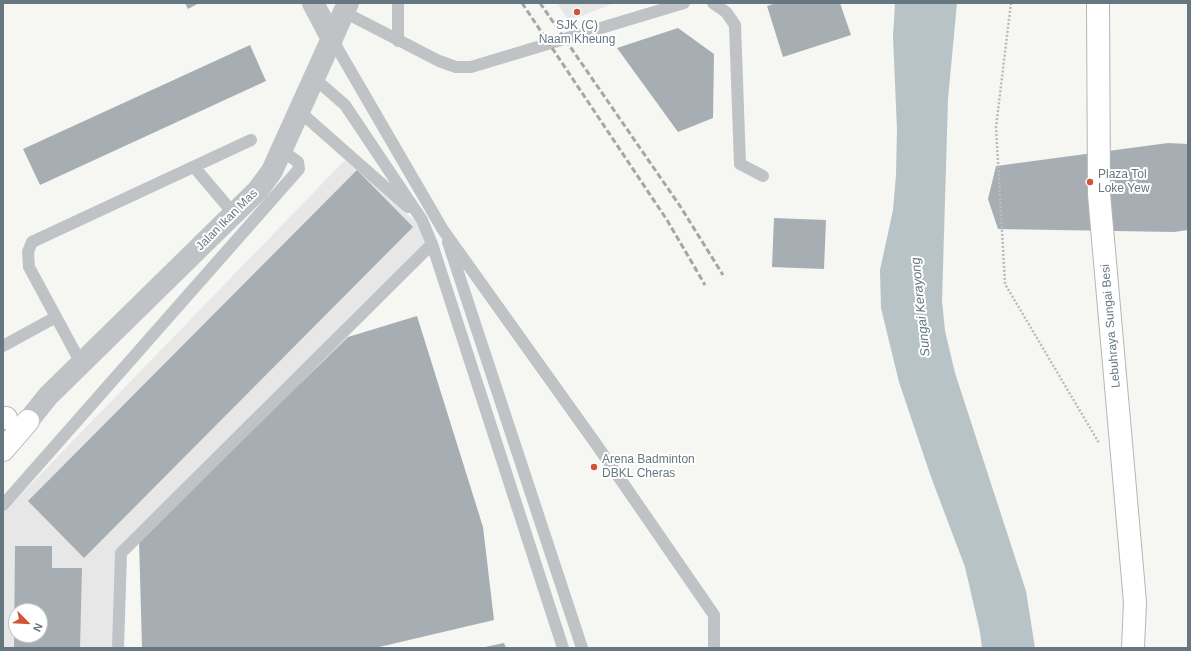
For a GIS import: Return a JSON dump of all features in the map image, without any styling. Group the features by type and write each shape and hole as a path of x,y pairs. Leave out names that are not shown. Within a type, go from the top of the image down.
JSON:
{"main road":[{"name":"Lebuhraya Sungai Besi","path":"1098,3 1099,194 1135,602 1133,648"},
{"path":"3,450 28,421"}],"street":[{"path":"313,3 332,39"},
{"name":"Jalan Ikan Mas","path":"4,423 28,421 48,396 82,365 258,190 272,171 346,8"},
{"name":"Jalan Ikan Mas","path":"4,423 48,396"}],"lane":[{"path":"398,3 398,41"},
{"path":"346,8 398,41 456,68 471,67 684,3"},
{"path":"713,3 726,12 735,25 740,164 763,176"},
{"path":"332,39 443,230 596,444 714,615 714,648"},
{"path":"314,78 345,105 422,220 432,244 563,648"},
{"path":"299,111 327,134 422,220"},
{"path":"82,365 29,267 28,252 32,242 195,168 251,140"},
{"path":"3,505 299,169 298,162 281,150"},
{"path":"195,168 234,214"},
{"path":"443,230 582,648"},
{"path":"118,648 121,553 432,244"},
{"path":"3,346 56,317"}],"path":[{"path":"1011,3 996,127 1005,284 1101,447"}],"shaded area":[{"name":"SJK (C) Naam Kheung","path":"557,3 614,3 569,21"},
{"path":"347,158 416,222 427,244 116,551 114,648 3,648 3,513"}],"water":[{"name":"Sungai Kerayong","path":"895,3 957,3 948,99 942,301 945,331 955,373 1026,591 1035,648 982,648 980,632 965,567 931,477 899,382 881,308 880,270 893,210 896,175 897,130 893,37"}],"building":[{"path":"185,3 199,3 188,9"},
{"path":"776,3 840,3 851,35 783,57 767,6"},
{"path":"678,28 714,54 713,118 678,132 617,48"},
{"path":"250,45 266,81 40,185 23,149"},
{"name":"Plaza Tol Loke Yew","path":"1168,143 1188,144 1188,230 1174,232 998,229 988,199 996,166"},
{"path":"357,170 413,227 84,558 28,501"},
{"path":"774,218 826,220 824,269 772,267"},
{"path":"417,316 483,527 494,620 375,648 142,648 139,540 348,337"},
{"path":"15,546 52,546 52,568 82,568 80,648 14,648 14,643 48,643 48,603 14,603"},
{"path":"504,643 506,648 485,648 485,647"}],"railway":[{"path":"522,3 667,220 705,285"},
{"path":"540,3 680,206 723,275"}],"place":[{"name":"SJK (C) Naam Kheung","path":"577,12"},
{"name":"Plaza Tol Loke Yew","path":"1090,182"},
{"name":"Arena Badminton DBKL Cheras","path":"594,467"}]}
